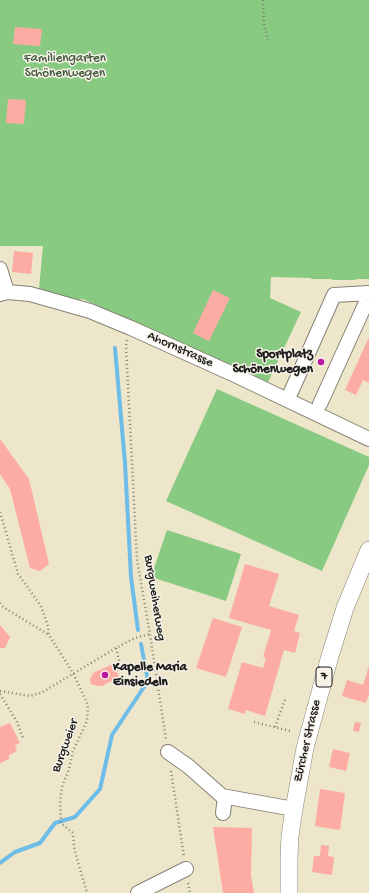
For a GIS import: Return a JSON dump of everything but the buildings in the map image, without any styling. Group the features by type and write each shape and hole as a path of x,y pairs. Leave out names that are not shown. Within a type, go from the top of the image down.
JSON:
{"main road":[{"name":"Zürcher Strasse","path":"289,893 289,858 294,809 305,748 316,705 346,608 367,559"}],"street":[{"name":"Ahornstrasse","path":"0,269 3,293 30,294 90,311 235,375 369,439"},
{"path":"291,392 334,295 369,294 320,404"},
{"path":"168,752 188,766 222,796 294,809"},
{"path":"223,813 225,797"},
{"path":"138,893 186,870"}],"path":[{"path":"263,0 264,25 268,40"},
{"name":"Burgweiherweg","path":"130,328 127,335 126,346 137,560 150,634 190,893"},
{"path":"0,512 18,574 41,606 48,626 49,635"},
{"path":"0,603 3,607 49,635"},
{"path":"0,692 30,696 41,693 116,648 135,638 150,634"},
{"name":"Burgweier","path":"49,635 73,673 88,705 87,721 73,751 69,769 62,787 60,802 61,823 73,833 74,846 87,893"},
{"path":"116,648 122,668 116,670"},
{"path":"0,692 23,738"},
{"path":"275,727 286,697"},
{"path":"254,722 290,731"}],"green space":[{"name":"Familiengarten Schönenwegen","path":"0,0 369,0 369,279 332,280 271,277 270,298 301,312 268,382 83,299 77,300 39,289 43,246 0,246"},
{"path":"217,389 369,457 369,465 322,571 166,501"},
{"path":"167,530 241,554 226,601 151,577"}],"waterway":[{"path":"115,348 125,463 131,577 138,630"},
{"path":"0,863 15,852 40,843 55,823 75,817 100,789 112,735 148,681 141,644"}],"place":[{"name":"Sportplatz Schönenwegen","path":"321,362"},
{"name":"Kapelle Maria Einsiedeln","path":"105,675"}]}
